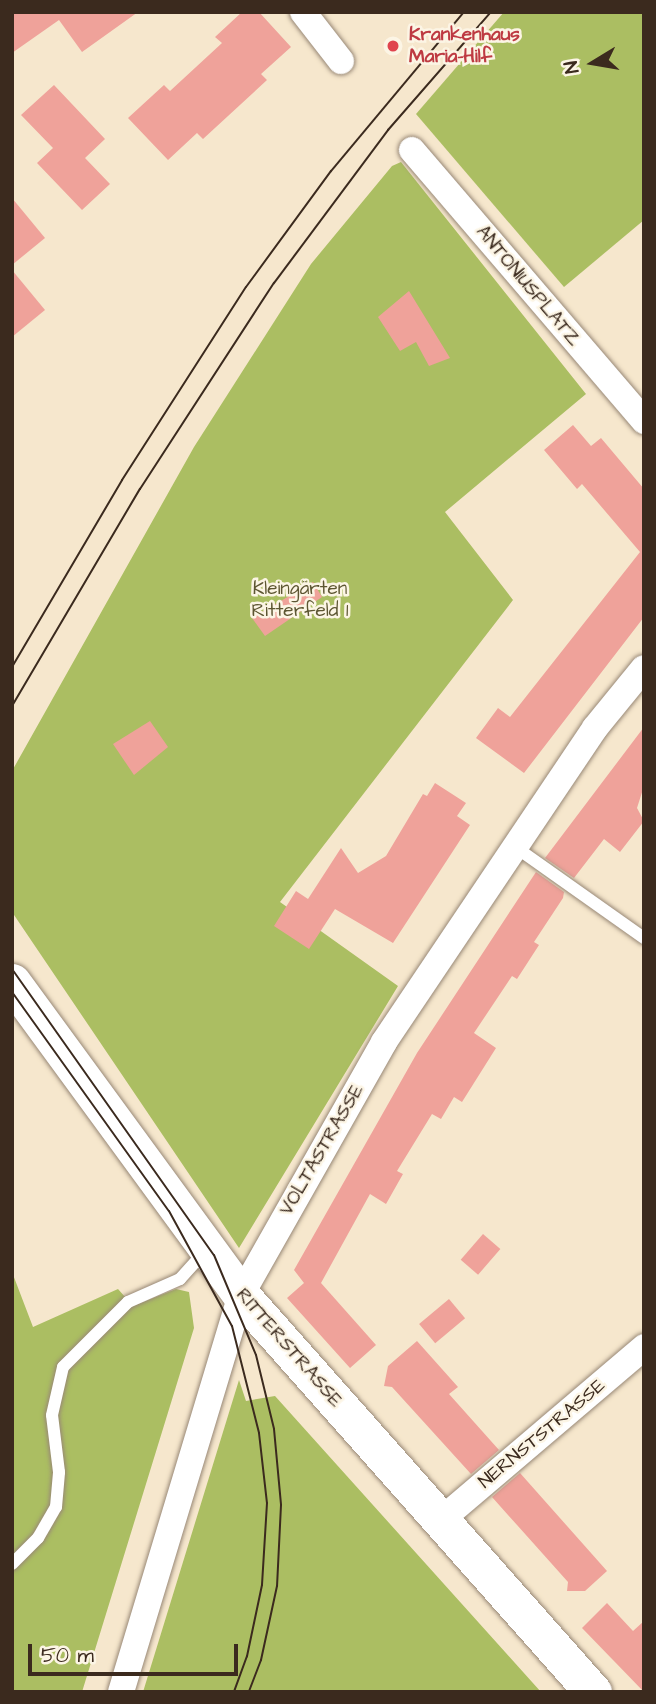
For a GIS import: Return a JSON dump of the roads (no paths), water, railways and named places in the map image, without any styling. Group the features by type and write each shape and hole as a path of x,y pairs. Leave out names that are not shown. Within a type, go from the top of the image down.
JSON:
{"main road":[{"name":"RITTERSTRASSE","path":"12,982 206,1250 241,1294 593,1692"}],"street":[{"path":"303,12 341,61"},
{"name":"ANTONIUSPLATZ","path":"412,150 644,421"},
{"name":"VOLTASTRASSE","path":"121,1692 241,1294 384,1041 595,728 644,668"},
{"name":"NERNSTSTRASSE","path":"440,1520 644,1347"}],"lane":[{"path":"514,846 644,938"},
{"path":"12,1564 38,1538 56,1507 59,1472 52,1415 63,1367 128,1302 180,1279 206,1250"}],"tram line":[{"path":"12,667 122,480 246,287 331,171 464,12"},
{"path":"12,706 140,489 274,283 388,130 491,12"},
{"path":"12,969 214,1255 256,1355 274,1429 281,1505 277,1586 261,1660 249,1692"},
{"path":"12,992 169,1211 232,1326 259,1433 267,1503 262,1585 247,1656 234,1692"}],"place":[{"name":"Krankenhaus Maria-Hilf","path":"393,46"}],"park label":[{"name":"Kleingärten Ritterfeld 1","path":"300,600"}]}
